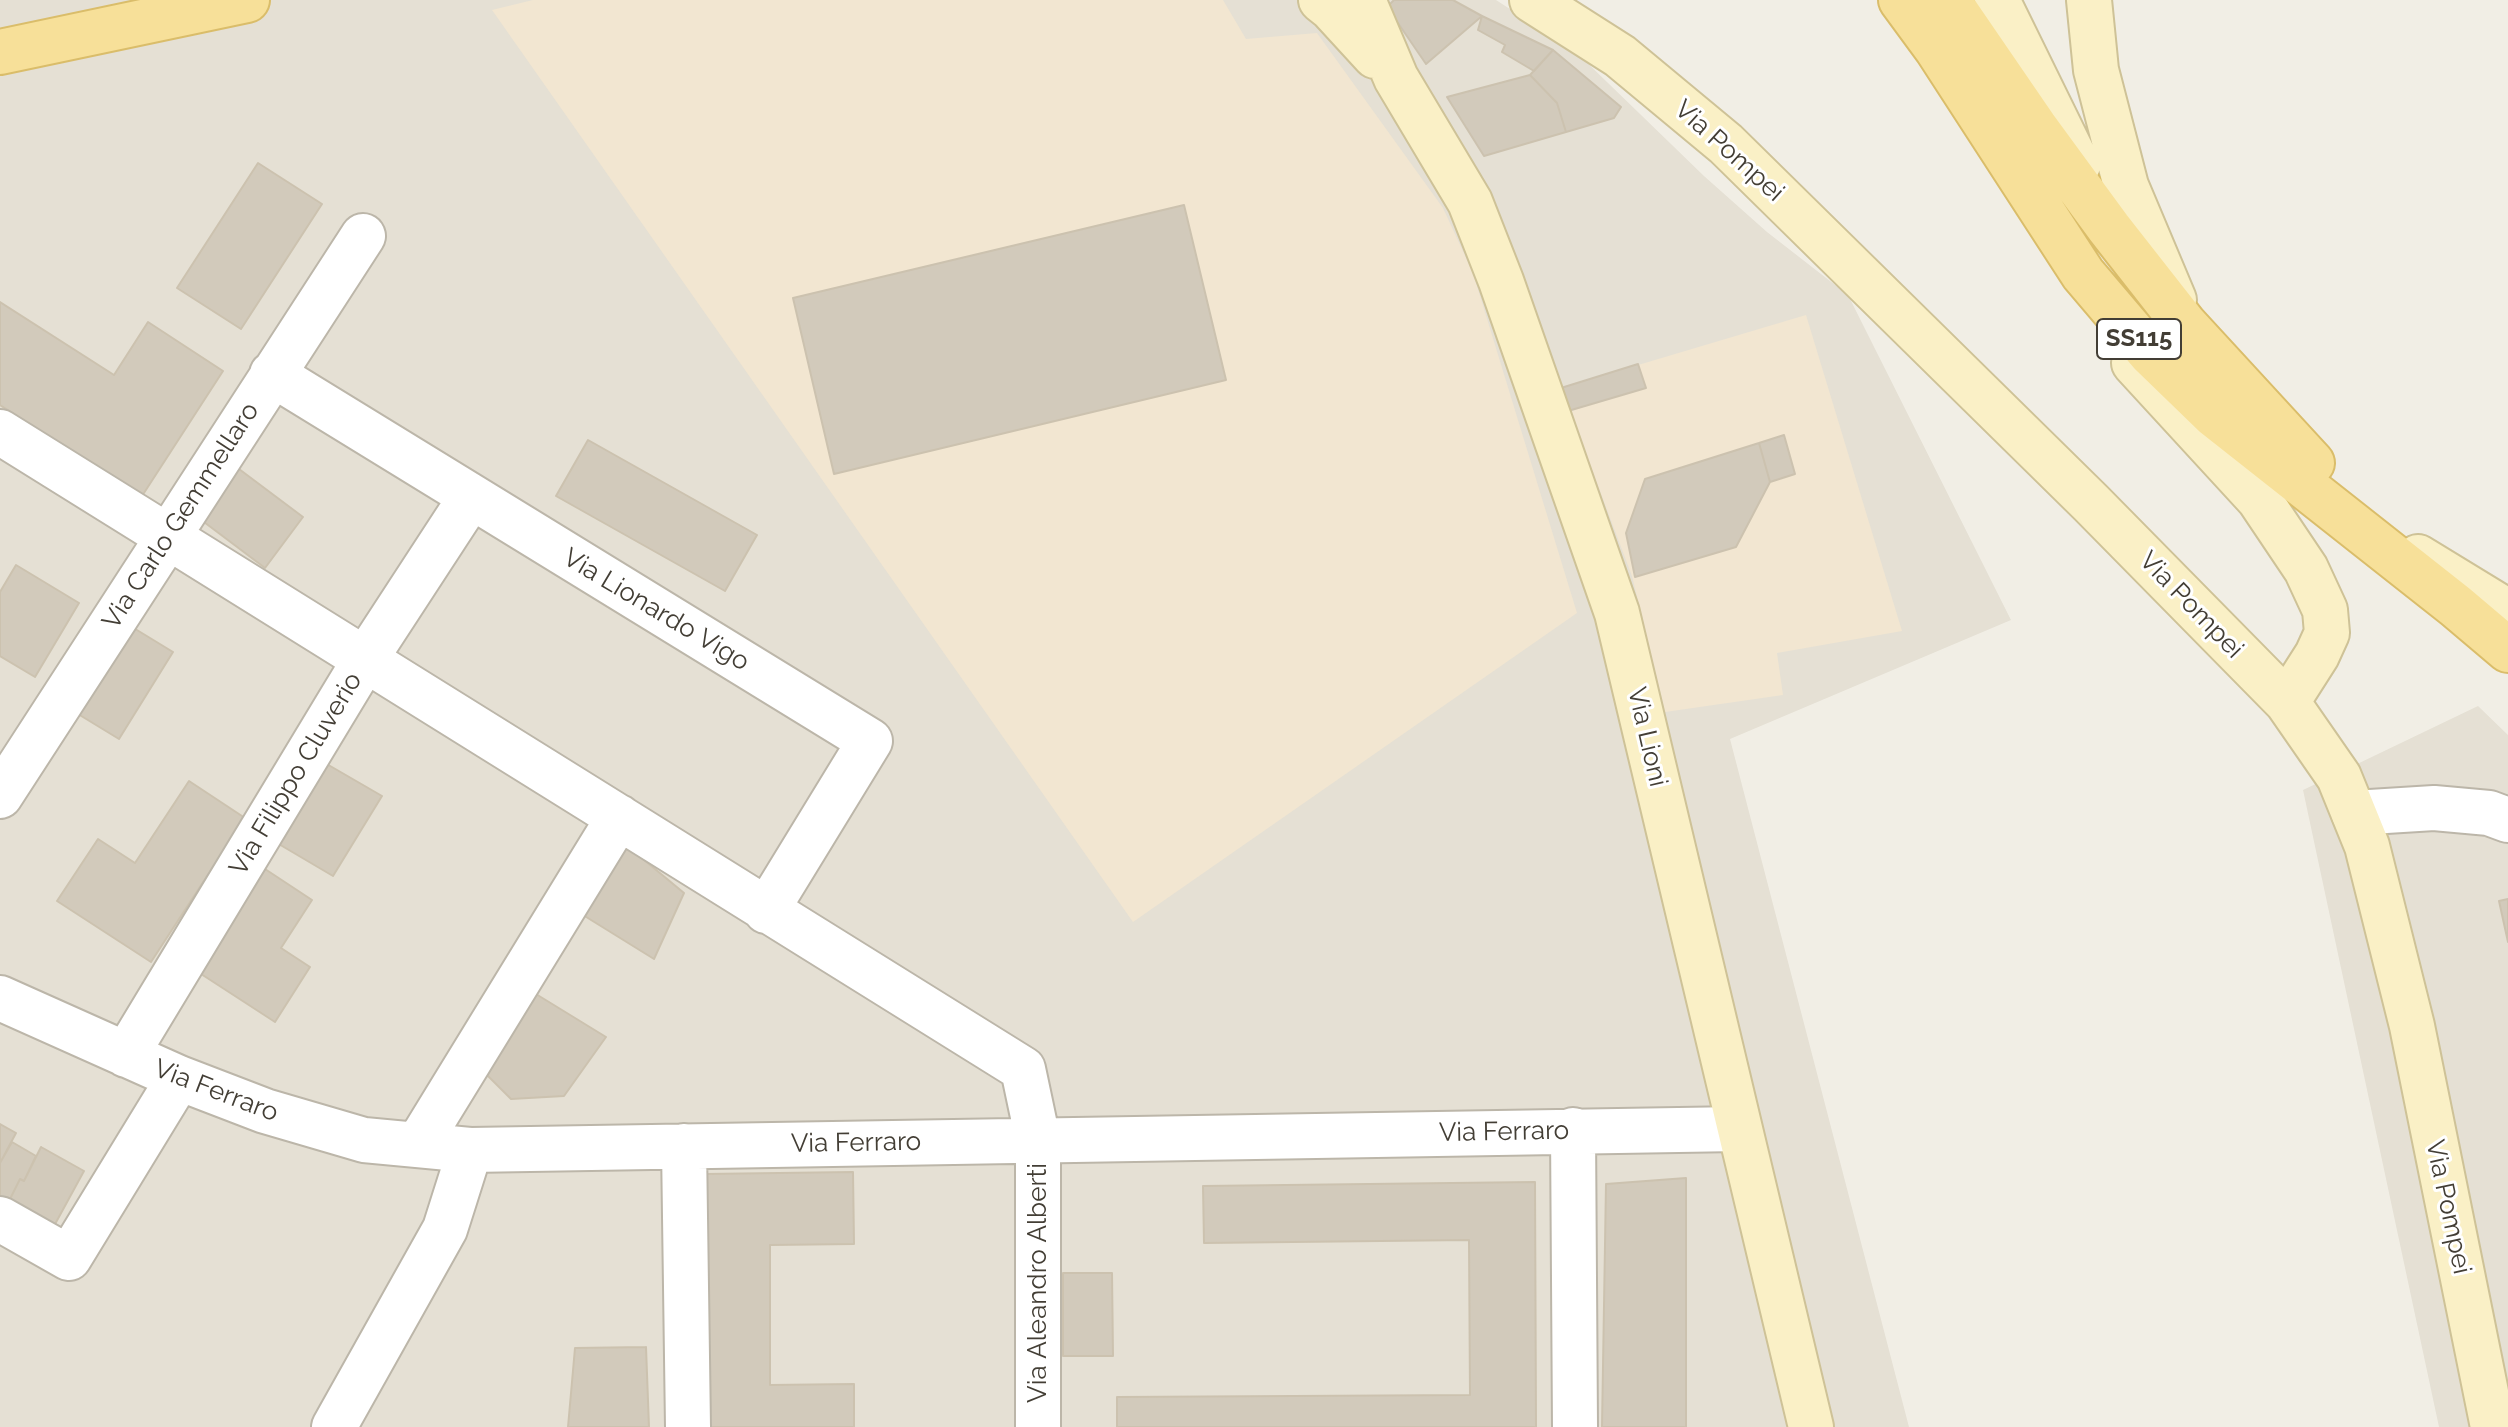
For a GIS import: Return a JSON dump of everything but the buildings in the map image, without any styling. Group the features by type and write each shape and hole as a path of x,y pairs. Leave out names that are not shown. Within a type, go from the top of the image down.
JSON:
{"main road":[{"path":"0,52 247,0"},
{"name":"SS115","path":"1901,0 1937,49 2083,274 2151,354 2214,415 2508,650"},
{"name":"SS115","path":"1948,0 2035,127 2185,325 2292,444 2456,606"}],"street":[{"path":"1321,0 1396,78"},
{"path":"1363,0 1396,78"},
{"name":"Via Pompei","path":"1532,0 1620,56 1726,144 2091,503 2287,702 2339,777 2367,846 2412,1026 2493,1427"},
{"path":"1997,0 2109,228"},
{"path":"2089,0 2096,70 2126,186 2185,325"},
{"name":"Via Lioni","path":"1396,78 1470,202 1501,281 1617,613 1811,1427"},
{"path":"2016,169 2068,290 2259,499 2306,569 2325,610 2327,633 2287,702"},
{"name":"Via Carlo Gemmellaro","path":"0,796 363,236"},
{"name":"Via Lionardo Vigo","path":"272,374 870,741 766,911"},
{"path":"0,432 1023,1069 1038,1140"},
{"name":"Via Filippo Cluverio","path":"126,1055 366,658 471,497"},
{"path":"2395,543 2508,612"},
{"path":"2354,813 2434,808 2489,813 2508,820"},
{"path":"419,1143 619,817"},
{"name":"Via Ferraro","path":"0,998 179,1078 265,1111 364,1140 470,1150 1739,1129"},
{"path":"0,1219 69,1258 179,1078"},
{"path":"1573,1130 1575,1427"},
{"name":"Via Aleandro Alberti","path":"1038,1140 1038,1427"},
{"path":"684,1146 688,1427"},
{"path":"334,1427 445,1229 470,1150"}],"shaded area":[{"path":"0,0 1496,0 1575,51 1704,176 1767,232 1848,295 2011,620 1730,739 1909,1427 0,1427"},
{"path":"533,0 1223,0 1246,39 1317,33 1443,208 1473,273 1577,613 1133,922 492,10"},
{"path":"1806,315 1902,631 1777,653 1783,695 1665,712 1632,576 1561,388"},
{"path":"2478,706 2508,735 2508,1427 2439,1427 2303,790"}]}
